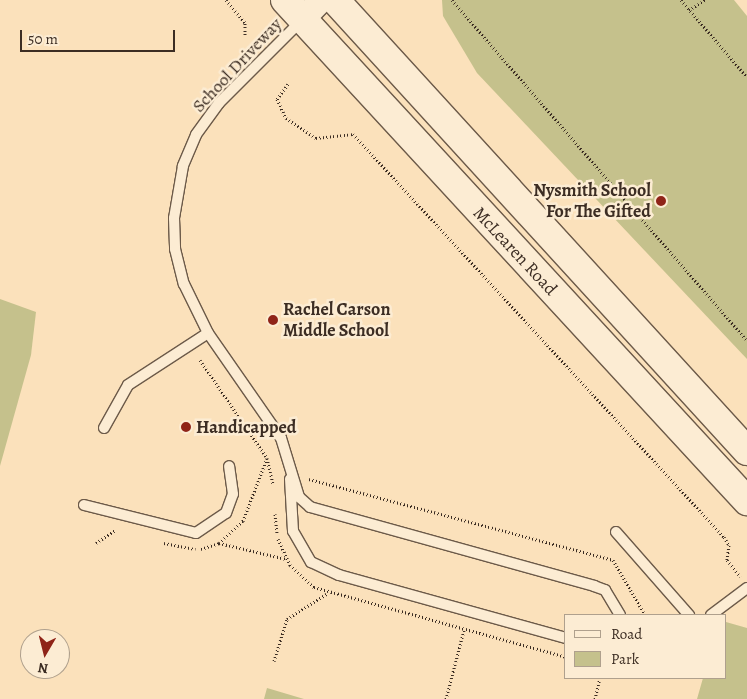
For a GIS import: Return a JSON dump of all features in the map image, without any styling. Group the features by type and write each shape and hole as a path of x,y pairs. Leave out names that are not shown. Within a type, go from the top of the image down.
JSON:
{"main road":[{"name":"McLearen Road","path":"335,0 747,451"},
{"name":"McLearen Road","path":"293,10 747,501"}],"street":[{"path":"293,10 322,0"}],"lane":[{"name":"School Driveway","path":"290,475 281,438 208,333 184,284 175,249 174,218 183,166 196,135 293,10"},
{"path":"104,428 128,385 208,333"},
{"path":"84,505 196,534 226,513 233,494 229,466"},
{"path":"290,475 298,497 323,514 606,590 619,614"},
{"path":"290,475 293,531 311,562 339,575 564,637"},
{"path":"616,532 688,614"},
{"path":"712,614 747,588"}],"path":[{"path":"226,0 245,23 245,36"},
{"path":"452,0 747,340"},
{"path":"681,0 747,78"},
{"path":"690,10 705,0"},
{"path":"288,84 277,99 286,118 316,138 352,134 724,537 729,545 727,560 740,576"},
{"path":"200,360 267,458 273,482 290,475 613,560 643,614"},
{"path":"219,543 286,559"},
{"path":"274,661 286,619 329,593"},
{"path":"446,699 464,630"},
{"path":"595,699 600,679"}],"green space":[{"name":"Nysmith School For The Gifted","path":"442,0 734,0 747,16 747,359 477,73 443,16"},
{"path":"0,299 36,312 31,355 0,466"},
{"path":"727,622 747,628 747,699 697,699 703,679 727,679"},
{"path":"267,688 304,699 264,699"}],"place":[{"name":"Nysmith School For The Gifted","path":"661,201"},
{"name":"Rachel Carson Middle School","path":"273,320"},
{"name":"Handicapped","path":"186,427"}]}
